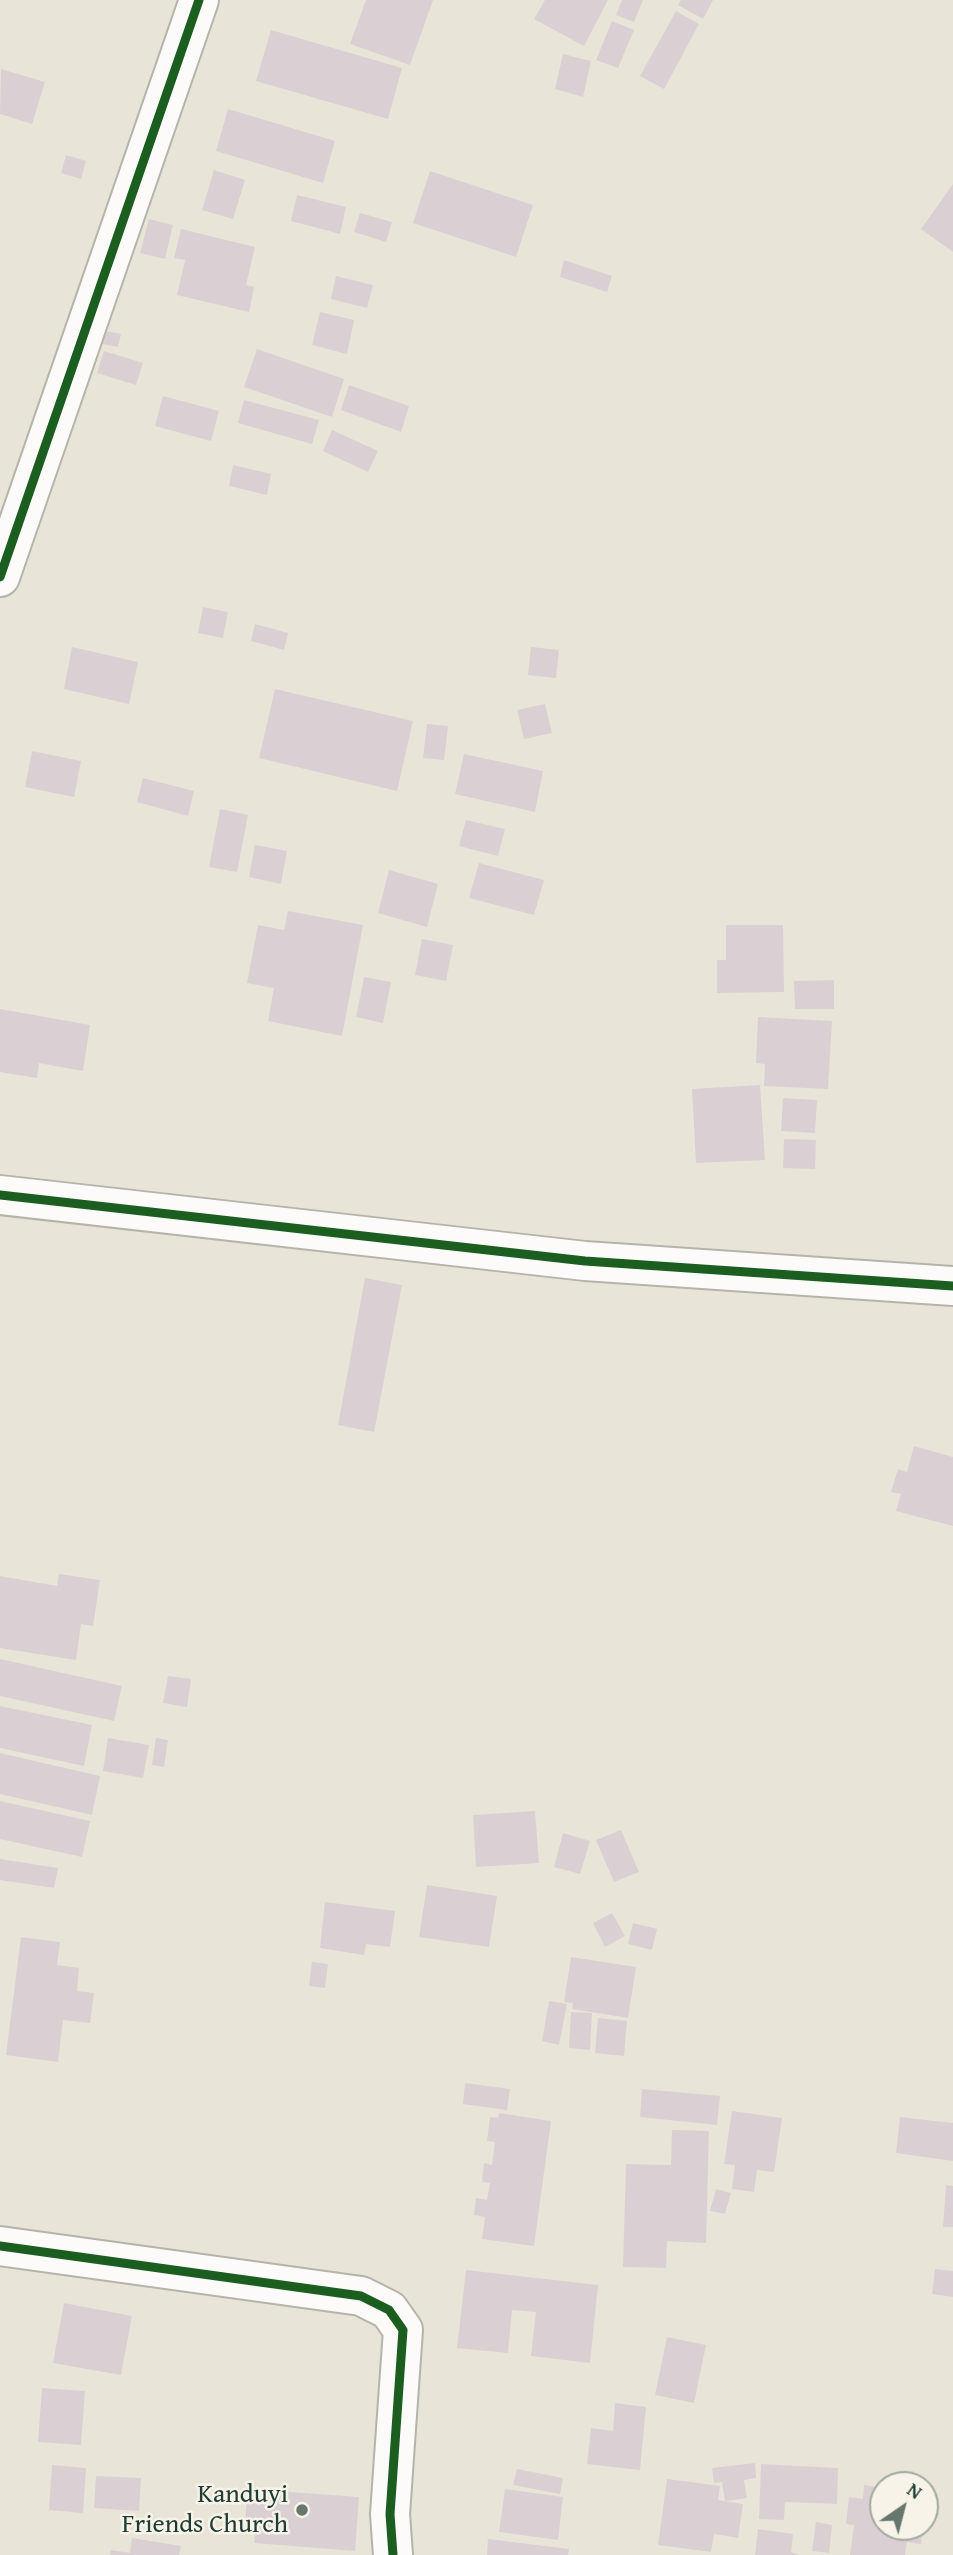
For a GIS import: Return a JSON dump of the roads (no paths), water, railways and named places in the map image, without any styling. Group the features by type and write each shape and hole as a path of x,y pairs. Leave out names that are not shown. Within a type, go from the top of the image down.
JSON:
{"street":[{"path":"0,577 199,0"},
{"path":"0,1195 585,1261 953,1286"},
{"path":"0,2246 361,2296 389,2309 403,2330 390,2514 393,2555"}],"place":[{"name":"Kanduyi Friends Church","path":"302,2510"}]}
